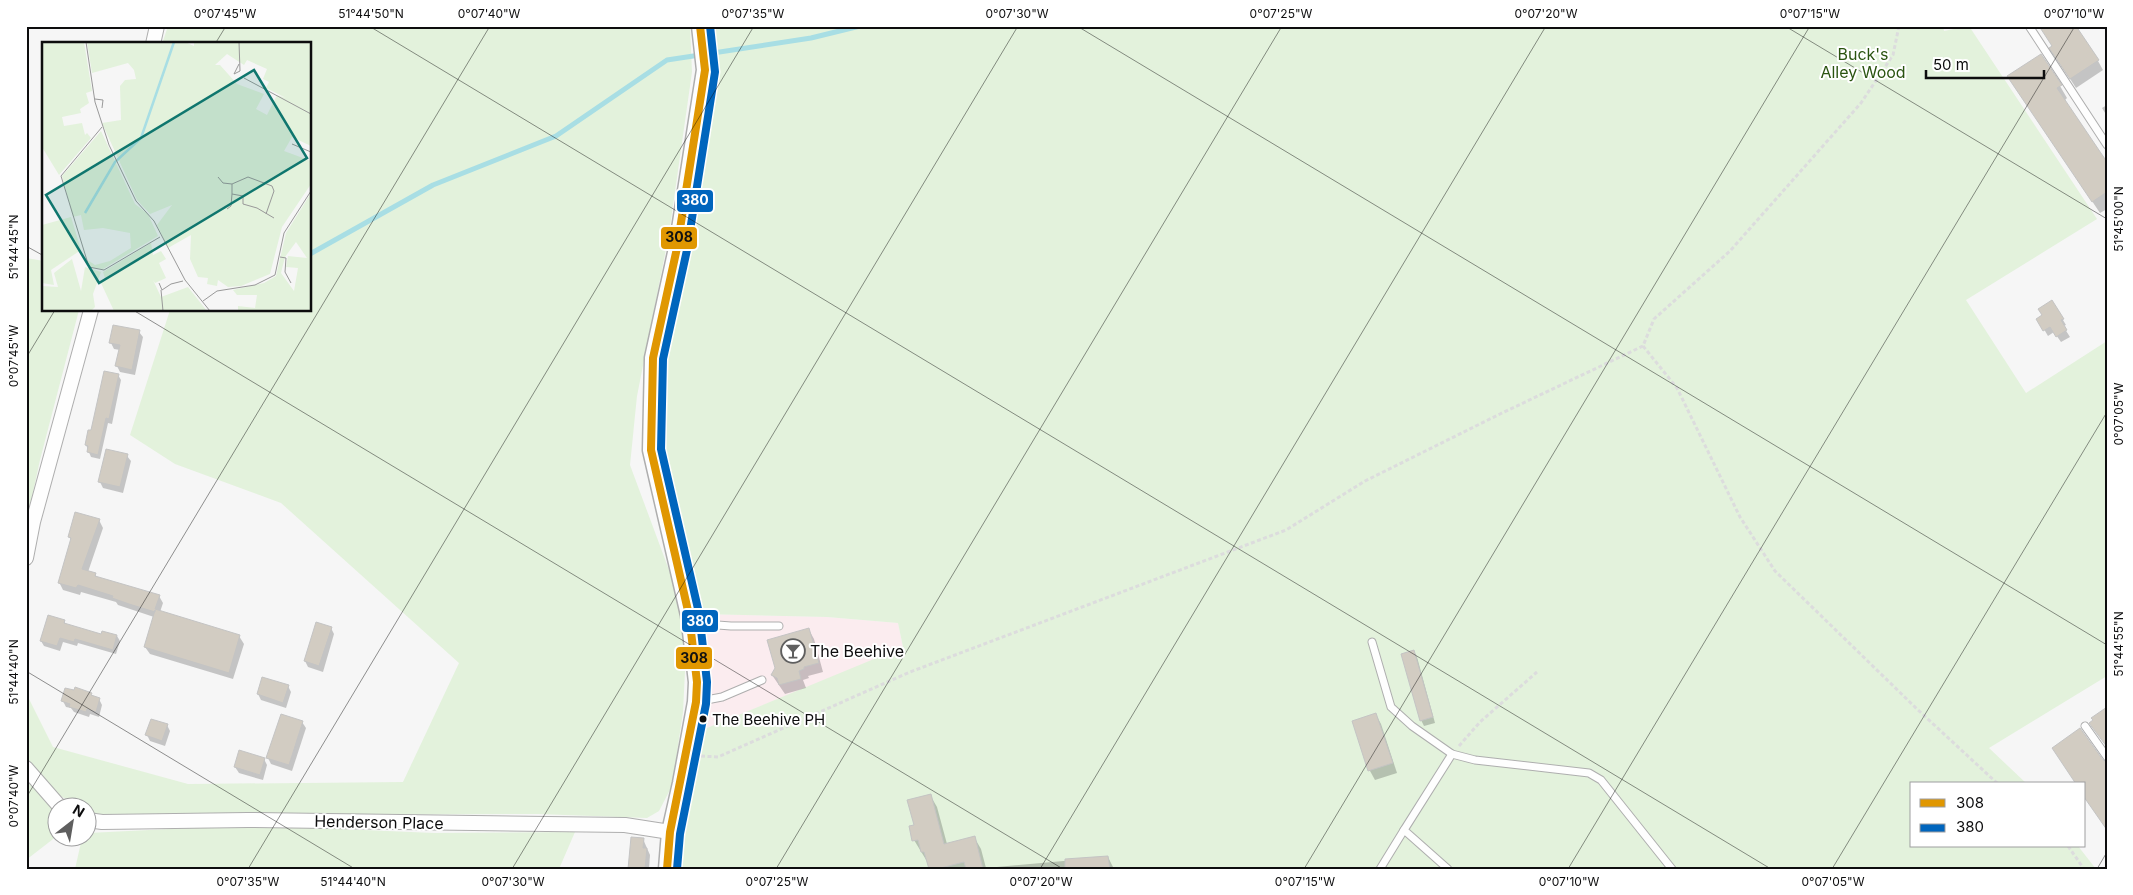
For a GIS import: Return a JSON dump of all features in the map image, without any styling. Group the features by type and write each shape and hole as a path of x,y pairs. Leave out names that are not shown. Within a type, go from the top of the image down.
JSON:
{"street":[{"path":"153,42 157,26"},
{"path":"667,869 670,832 696,702 697,682 690,623 651,450 653,358 677,248 705,70 700,26"},
{"path":"26,558 33,522 91,311"},
{"path":"26,768 52,798"},
{"name":"Henderson Place","path":"98,821 248,820 625,825 670,832"}],"lane":[{"path":"2029,26 2107,145"},
{"path":"690,623 731,626 779,626"},
{"path":"1372,642 1391,707 1412,726 1452,754 1475,760 1589,773 1601,780 1672,869"},
{"path":"696,702 722,697 762,680"},
{"path":"2085,726 2107,757"},
{"path":"1380,869 1452,754"},
{"path":"1404,830 1448,869"}],"path":[{"path":"686,754 718,757 910,672 1286,530 1365,481 1643,346 1654,319 1730,251 1861,103 1893,55 1899,26"},
{"path":"1643,346 1677,388 1740,517 1775,571 1917,709 1996,782"},
{"path":"1452,754 1480,722 1536,672"},
{"path":"2069,848 2084,869"}],"shaded area":[{"path":"701,614 827,617 898,623 903,648 702,730 705,676"}],"green space":[{"path":"168,26 690,26 692,72 669,234 637,396 630,465 682,605 685,671 683,712 672,786 659,811 647,818 538,814 182,817 98,815 98,798 64,798 51,791 26,761 26,693 53,747 188,784 403,782 459,663 281,503 175,464 130,435 170,311 311,311 311,42 163,42"},
{"name":"Buck's Alley Wood","path":"714,26 1943,26 1944,31 1969,26 2097,219 1966,300 2026,393 2107,341 2107,676 1989,748 2025,782 1910,782 1910,848 2080,848 2096,869 675,869 676,841 702,730 903,647 898,623 827,617 701,614 675,521 660,446 664,375 715,91"},
{"path":"26,258 42,261 42,311 79,311 40,460 26,525"},
{"path":"26,774 48,800 48,843 26,860"},
{"path":"251,825 434,833 575,832 559,869 75,869 80,848 98,848 98,833"}],"building":[{"path":"2039,26 2076,26 2099,60 2070,79 2049,48 2052,46"},
{"path":"2041,54 2062,85 2057,88 2107,162 2107,192 2092,202 2007,76"},
{"path":"2052,300 2064,319 2061,320 2067,330 2056,337 2050,327 2043,331 2036,319 2042,315 2038,309"},
{"path":"113,325 140,330 132,370 115,366 120,345 109,343"},
{"path":"104,371 119,374 109,419 106,418 98,455 87,452 88,446 85,445 88,430 91,430"},
{"path":"106,449 128,454 120,487 98,482"},
{"path":"75,512 100,519 82,569 96,573 95,576 160,595 155,609 240,635 229,673 144,647 154,612 78,585 76,588 58,583 71,538 68,537"},
{"path":"48,615 65,620 64,623 101,634 102,631 117,635 113,650 75,639 74,642 60,638 57,646 40,641"},
{"path":"316,622 332,627 319,666 304,661"},
{"name":"The Beehive","path":"809,628 819,663 804,667 804,669 799,671 801,679 779,685 777,678 771,675 775,668 767,640"},
{"path":"1414,650 1433,717 1420,721 1401,654"},
{"path":"262,677 289,685 283,703 257,694"},
{"path":"75,687 100,698 96,712 87,709 86,712 69,707 70,704 61,701 65,688 74,690"},
{"path":"2107,707 2107,747 2089,723 2093,720 2091,718"},
{"path":"1376,713 1393,763 1368,771 1352,721"},
{"path":"281,714 303,721 289,765 266,758"},
{"path":"151,719 168,724 162,741 145,735"},
{"path":"2080,728 2103,760 2107,762 2107,830 2086,800 2086,782 2075,782 2052,748"},
{"path":"239,750 265,758 260,775 234,767"},
{"path":"931,794 944,844 975,836 983,869 966,869 964,862 937,869 929,869 918,840 912,841 909,826 914,825 907,800"},
{"path":"631,837 644,838 643,848 647,848 645,869 628,869"},
{"path":"1108,856 1110,869 1065,869 1065,859"}],"waterway":[{"path":"311,253 433,185 556,136 667,60 811,38 860,26"}],"transit line":[{"name":"308","path":"667,869 670,832 696,702 697,682 689,615 651,450 653,358 677,248 705,70 700,26"},
{"name":"380","path":"677,869 680,834 706,704 707,682 699,613 661,449 663,359 687,250 715,72 710,26"}],"place":[{"name":"The Beehive","path":"793,651"},
{"name":"The Beehive PH","path":"703,719"}]}
